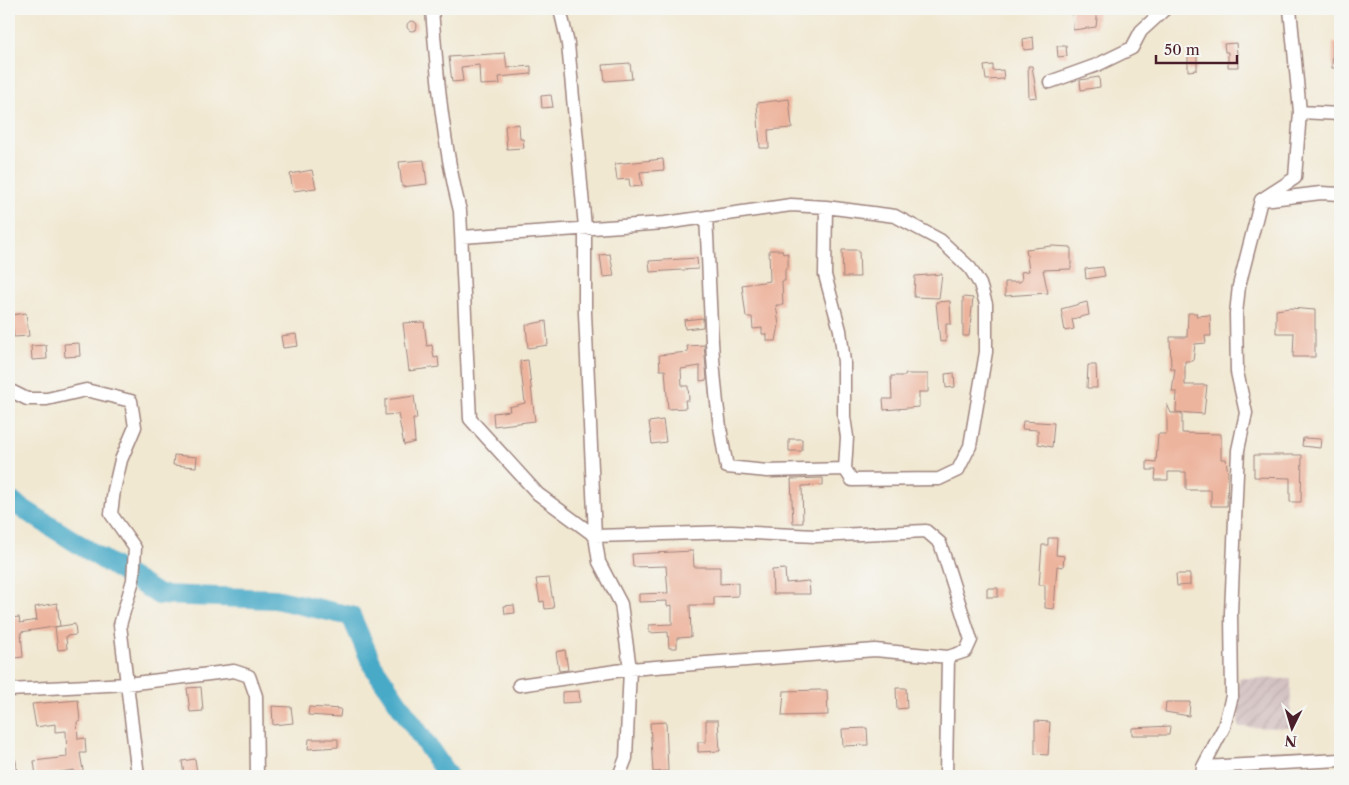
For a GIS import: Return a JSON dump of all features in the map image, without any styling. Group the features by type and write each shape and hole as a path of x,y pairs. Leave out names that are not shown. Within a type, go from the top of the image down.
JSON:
{"street":[{"path":"432,9 438,77 453,184 460,211 470,419 538,494 595,536 731,532 816,536 926,531 940,543 971,640 966,651 948,657 874,650 630,669 520,685"},
{"path":"560,9 568,44 585,227 585,313 595,536 599,562 621,604 630,669 626,758 619,776"},
{"path":"1050,82 1097,65 1132,48 1141,31 1165,9"},
{"path":"1202,771 1224,727 1232,696 1231,613 1238,450 1246,412 1238,372 1236,314 1239,286 1261,200 1295,178 1300,112 1290,9"},
{"path":"1300,112 1340,114"},
{"path":"1261,200 1321,193 1340,194"},
{"path":"462,237 585,227 665,223 791,205 826,207 895,216 940,240 970,268 980,284 986,304 986,352 970,446 958,470 939,479 852,480 845,469 847,437 843,401 844,362 840,330 825,276 826,207"},
{"path":"706,217 714,357 722,443 727,467 767,471 845,469"},
{"path":"9,390 27,399 47,399 86,390 131,402 135,427 121,460 111,514 135,548 133,580 120,625 138,776"},
{"path":"946,776 948,657"},
{"path":"9,690 127,684 234,671 249,676 256,696 257,776"},
{"path":"1202,771 1340,760"},
{"path":"9,763 10,776"}],"shaded area":[{"path":"1239,678 1291,679 1290,728 1238,727"}],"building":[{"path":"1072,9 1098,9 1096,27 1073,30"},
{"path":"410,21 414,21 417,26 416,30 410,31 407,28 407,24"},
{"path":"1033,37 1034,49 1024,50 1023,39"},
{"path":"1236,43 1238,67 1228,67 1228,52 1225,52 1224,44"},
{"path":"1333,43 1340,43 1340,68 1332,68"},
{"path":"1057,46 1066,46 1067,56 1058,57"},
{"path":"505,53 507,68 531,66 531,74 499,77 500,84 480,85 479,65 461,67 463,81 452,82 449,57"},
{"path":"1188,54 1197,54 1197,70 1188,71"},
{"path":"630,63 632,79 605,81 603,65"},
{"path":"993,65 993,71 1003,70 1004,79 986,80 984,66"},
{"path":"1028,66 1032,66 1037,97 1029,98"},
{"path":"1099,77 1100,87 1081,90 1080,80"},
{"path":"551,95 553,107 542,108 541,96"},
{"path":"789,99 792,128 768,130 769,148 760,148 757,103"},
{"path":"519,124 520,139 523,139 524,148 507,149 505,126"},
{"path":"663,159 664,170 640,172 642,186 630,187 629,179 617,180 615,164"},
{"path":"424,160 427,184 402,187 399,162"},
{"path":"312,170 316,188 293,191 290,174"},
{"path":"1052,246 1071,247 1071,269 1043,270 1048,293 1005,296 1005,282 1020,282 1022,280 1021,272 1029,271 1026,249"},
{"path":"769,250 782,250 783,254 788,253 788,268 785,269 785,281 782,281 783,305 776,305 779,325 776,341 767,341 767,334 762,334 762,328 753,329 752,317 746,317 742,285 770,281"},
{"path":"842,250 859,250 860,277 843,277"},
{"path":"610,254 614,276 603,277 600,255"},
{"path":"697,258 698,269 650,272 649,261"},
{"path":"1103,267 1105,276 1086,279 1085,269"},
{"path":"942,274 939,298 914,297 915,276"},
{"path":"963,297 973,298 969,336 963,336"},
{"path":"950,301 951,324 946,324 946,341 940,342 936,302"},
{"path":"1087,302 1089,315 1072,319 1074,329 1065,331 1061,309"},
{"path":"1290,308 1315,310 1315,357 1293,357 1294,333 1276,333 1276,310"},
{"path":"26,313 29,336 14,337 11,315"},
{"path":"1188,313 1197,313 1196,316 1210,315 1211,336 1205,336 1206,343 1195,344 1193,361 1185,361 1185,385 1207,385 1204,414 1176,412 1177,392 1172,392 1175,369 1171,369 1170,337 1187,337"},
{"path":"703,318 703,327 685,329 684,320"},
{"path":"546,321 548,345 528,348 526,325"},
{"path":"424,322 427,346 432,345 434,358 438,357 439,367 409,371 403,323"},
{"path":"296,334 298,346 283,348 281,336"},
{"path":"79,343 80,356 65,357 64,344"},
{"path":"46,345 47,359 32,360 31,346"},
{"path":"704,345 707,380 700,381 700,366 681,369 682,386 688,386 689,400 685,400 686,408 668,409 665,370 660,370 659,355 688,352 687,346"},
{"path":"528,360 535,421 494,426 493,413 510,411 509,407 525,403 520,361"},
{"path":"1088,365 1096,365 1097,388 1087,388"},
{"path":"954,373 955,387 946,388 945,374"},
{"path":"905,374 928,374 928,392 919,392 919,407 884,410 883,399 892,399 891,376 905,376"},
{"path":"414,396 417,419 413,419 415,442 404,445 398,414 385,415 385,400"},
{"path":"1167,404 1171,413 1182,413 1182,433 1221,434 1221,459 1226,459 1228,473 1227,506 1211,506 1211,490 1186,490 1186,472 1168,472 1168,480 1155,480 1156,470 1147,470 1147,461 1156,462 1158,434 1167,434"},
{"path":"663,420 666,442 652,444 649,422"},
{"path":"1023,421 1054,423 1052,447 1038,444 1038,430 1022,429"},
{"path":"1303,438 1321,439 1320,448 1302,446"},
{"path":"789,439 802,439 802,451 789,451"},
{"path":"174,455 197,457 196,467 173,465"},
{"path":"1254,455 1302,455 1301,502 1290,502 1290,478 1254,477"},
{"path":"823,478 823,485 802,486 803,523 793,523 791,479"},
{"path":"1048,538 1057,538 1056,555 1064,556 1063,567 1057,566 1054,609 1045,608 1045,585 1039,585 1042,545 1048,545"},
{"path":"693,551 694,567 720,567 720,584 738,583 738,596 714,597 714,605 690,605 691,637 677,638 677,648 669,648 668,632 649,633 649,625 672,624 672,605 667,606 667,601 639,602 639,594 668,593 666,566 633,567 632,554"},
{"path":"785,569 786,583 809,581 810,594 773,594 772,570"},
{"path":"1176,574 1190,574 1190,585 1177,586"},
{"path":"549,578 554,608 545,609 544,601 540,602 536,579"},
{"path":"987,588 998,588 998,597 987,597"},
{"path":"57,603 60,626 21,632 23,657 15,658 9,626 12,625 11,618 19,617 20,623 37,620 35,607"},
{"path":"514,605 515,613 505,614 504,606"},
{"path":"75,624 76,635 66,636 67,649 58,650 55,627"},
{"path":"565,650 568,670 559,671 556,652"},
{"path":"201,687 203,711 190,712 187,688"},
{"path":"896,688 906,688 907,708 897,709"},
{"path":"827,690 828,715 782,716 784,691"},
{"path":"579,691 580,702 562,703 562,692"},
{"path":"78,700 80,721 77,722 78,739 85,738 86,753 80,753 84,776 75,776 74,770 36,776 34,761 67,757 66,731 55,732 55,724 36,727 32,704"},
{"path":"1166,702 1190,702 1189,716 1165,712"},
{"path":"272,706 291,707 293,723 273,725"},
{"path":"309,707 341,709 340,717 308,715"},
{"path":"706,720 718,720 720,751 698,752 698,742 706,742"},
{"path":"1035,721 1050,722 1048,755 1035,754"},
{"path":"666,722 668,771 653,772 650,723"},
{"path":"1170,726 1169,735 1132,735 1132,728"},
{"path":"867,728 868,745 843,746 842,729"},
{"path":"309,739 338,739 338,747 308,749"},
{"path":"195,759 197,773 184,775 182,761"}],"waterway":[{"path":"9,500 159,595 275,599 351,616 373,666 448,776"}]}
